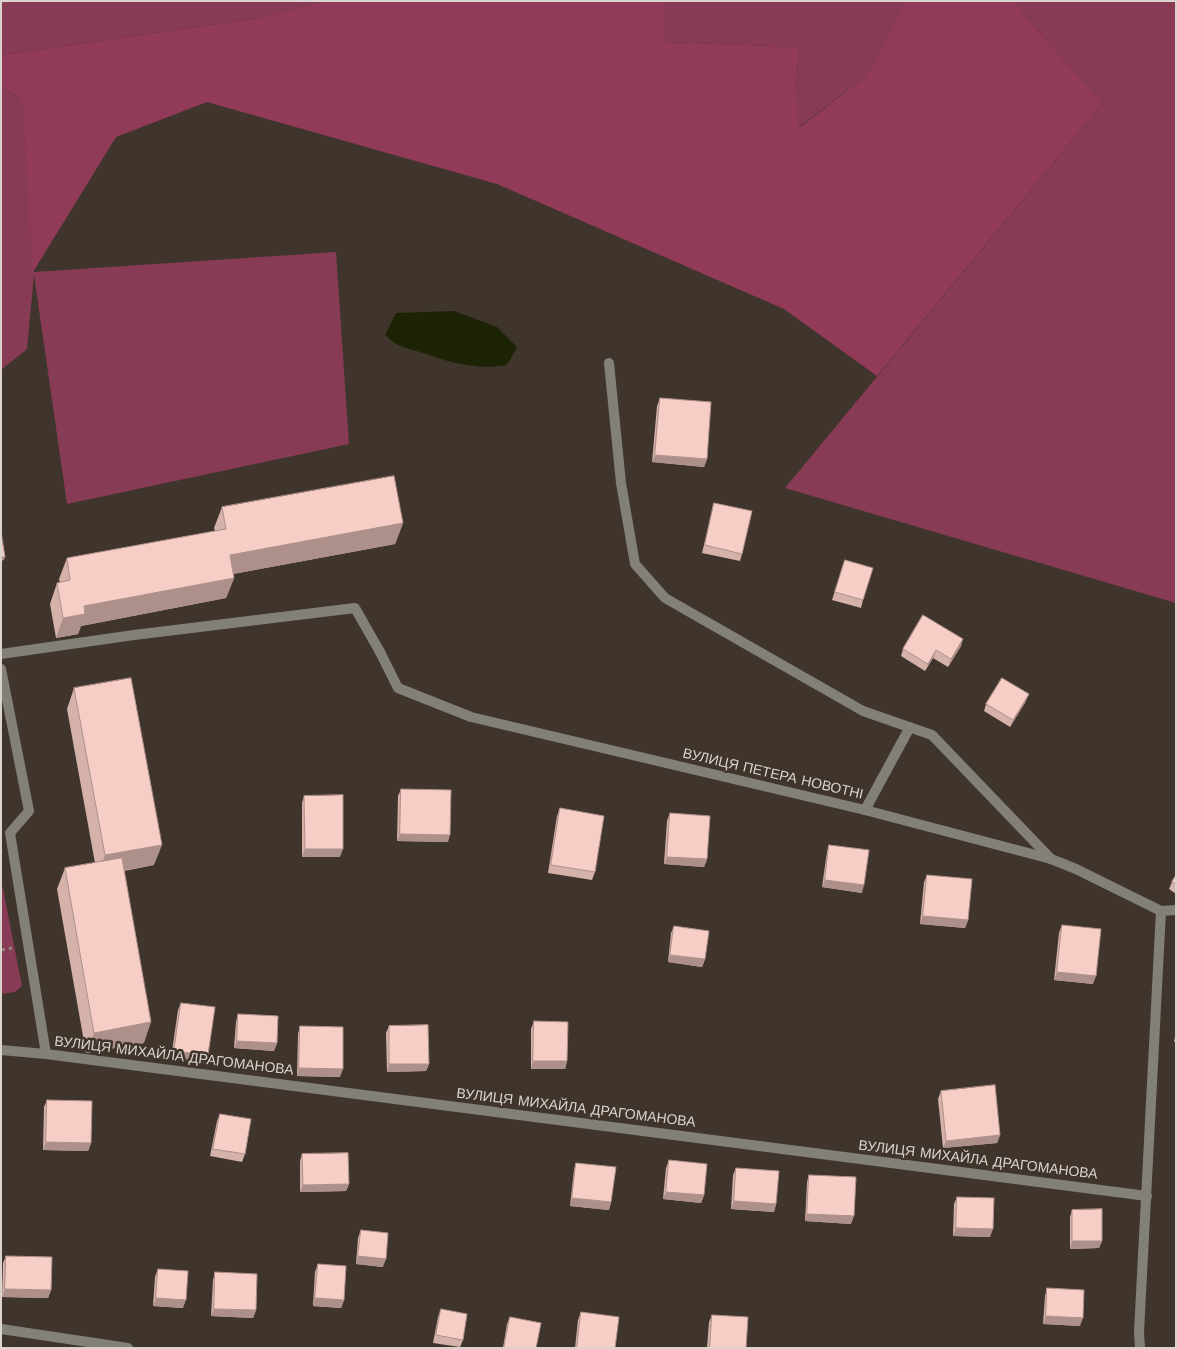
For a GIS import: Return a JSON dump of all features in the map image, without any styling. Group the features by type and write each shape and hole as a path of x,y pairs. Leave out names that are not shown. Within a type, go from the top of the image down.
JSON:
{"street":[{"path":"609,363 621,483 635,564 665,598 863,711 932,735 1051,859"},
{"name":"ВУЛИЦЯ ПЕТЕРА НОВОТНІ","path":"1,654 134,635 354,608 380,652 398,688 471,717 865,810 1051,859 1076,869 1161,911"},
{"path":"1,669 30,812 10,833 46,1054"},
{"path":"865,810 910,727"},
{"path":"1140,1348 1139,1332 1161,911 1176,910"},
{"name":"ВУЛИЦЯ МИХАЙЛА ДРАГОМАНОВА","path":"1,1050 46,1054 1147,1196"},
{"path":"1,1329 128,1348"}],"shaded area":[{"path":"1,1 326,1 258,18 1,55"},
{"path":"326,1 664,1 664,42 799,47 796,88 799,128 866,76 905,1 1016,1 1026,17 1103,103 877,376 784,309 497,184 207,102 116,137 33,272 22,101 1,84 1,55 258,18"},
{"path":"664,1 905,1 866,76 798,128 796,88 799,47 664,42"},
{"path":"1016,1 1176,1 1176,603 785,488 1103,103 1026,17"},
{"path":"1,84 22,101 34,272 336,252 349,444 67,504 34,275 27,349 1,370"},
{"path":"454,311 497,327 517,347 507,365 485,367 454,363 402,347 385,335 396,313"},
{"path":"1,879 22,986 15,992 1,994"}],"building":[{"path":"660,398 711,402 707,459 655,455"},
{"path":"394,476 403,523 230,555 234,578 84,606 85,614 63,618 57,583 70,580 67,558 226,529 222,507"},
{"path":"714,503 752,511 742,554 705,545"},
{"path":"1,532 5,557 1,557"},
{"path":"845,560 873,568 863,600 835,592"},
{"path":"923,615 963,639 951,659 936,650 928,664 903,649"},
{"path":"131,678 162,845 105,855 74,688"},
{"path":"1002,678 1029,694 1013,720 986,704"},
{"path":"401,789 451,790 450,835 400,834"},
{"path":"343,795 343,849 305,849 304,796"},
{"path":"560,808 604,816 595,872 551,865"},
{"path":"670,813 710,816 707,859 667,857"},
{"path":"829,845 869,850 864,885 825,880"},
{"path":"122,858 151,1022 94,1033 65,868"},
{"path":"927,875 972,879 968,920 923,916"},
{"path":"1176,875 1176,884 1172,882"},
{"path":"1062,925 1101,929 1096,976 1057,972"},
{"path":"674,926 709,931 705,959 670,955"},
{"path":"181,1003 215,1007 208,1055 174,1051"},
{"path":"238,1014 278,1016 277,1043 237,1041"},
{"path":"534,1021 568,1022 567,1061 533,1061"},
{"path":"428,1025 429,1064 389,1064 389,1026"},
{"path":"300,1026 343,1027 343,1069 299,1068"},
{"path":"995,1085 1000,1135 946,1141 941,1091"},
{"path":"47,1100 92,1101 91,1143 46,1142"},
{"path":"220,1114 251,1119 245,1154 213,1149"},
{"path":"348,1153 349,1184 303,1185 302,1154"},
{"path":"669,1160 707,1164 704,1195 666,1192"},
{"path":"576,1163 616,1167 611,1202 572,1198"},
{"path":"736,1168 779,1171 776,1204 734,1201"},
{"path":"809,1175 856,1177 854,1216 807,1214"},
{"path":"957,1197 994,1198 993,1229 956,1228"},
{"path":"1102,1209 1102,1241 1072,1241 1072,1210"},
{"path":"361,1230 388,1233 386,1259 358,1256"},
{"path":"6,1256 52,1257 51,1290 5,1289"},
{"path":"318,1264 346,1266 344,1300 315,1298"},
{"path":"158,1269 188,1271 186,1300 156,1298"},
{"path":"215,1272 257,1274 256,1310 214,1309"},
{"path":"1047,1288 1084,1290 1083,1318 1046,1316"},
{"path":"441,1309 467,1314 463,1340 436,1335"},
{"path":"581,1312 619,1317 615,1348 577,1348"},
{"path":"712,1315 748,1317 746,1348 710,1348"},
{"path":"510,1317 541,1323 536,1348 504,1348"}]}
